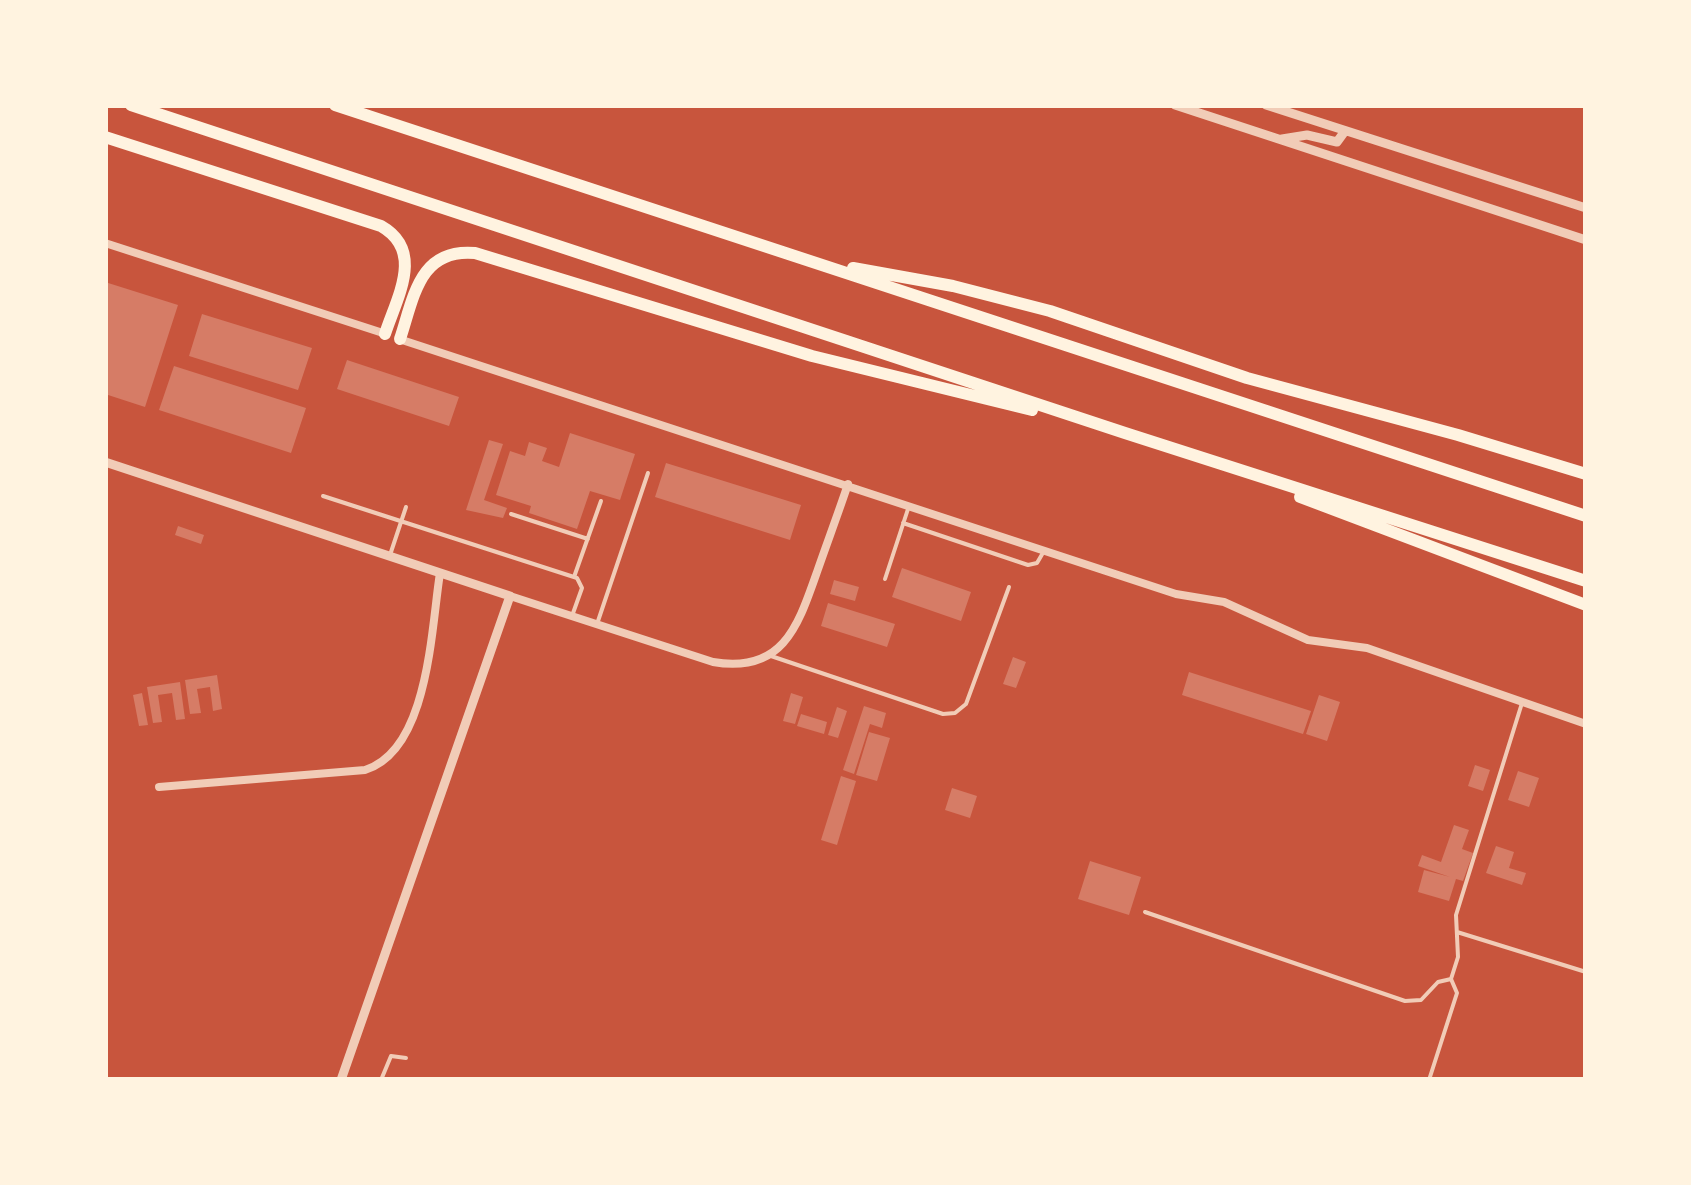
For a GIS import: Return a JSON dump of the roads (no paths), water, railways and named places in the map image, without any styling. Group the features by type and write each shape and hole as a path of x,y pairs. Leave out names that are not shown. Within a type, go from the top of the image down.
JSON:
{"highway":[{"path":"131,105 1126,433 1586,580"},
{"path":"335,105 1586,516"},
{"path":"105,137 394,233 406,256 406,272 385,334"},
{"path":"400,339 426,270 447,254 475,253 812,356 1126,433"},
{"path":"820,263 909,277 1002,298 1248,378 1586,474"},
{"path":"1172,447 1586,604"}],"street":[{"path":"1175,105 1586,240"},
{"path":"1266,105 1586,208"},
{"path":"1280,139 1307,135 1338,142 1346,130"},
{"path":"105,243 1176,594 1224,602 1299,637 1366,648 1586,724"},
{"path":"105,462 714,662 741,664 768,656 798,626 848,484"},
{"path":"159,786 365,770 389,758 400,745 416,709 440,573"},
{"path":"341,1080 510,596"}],"lane":[{"path":"596,624 648,473"},
{"path":"323,496 574,577 582,585 572,616"},
{"path":"574,577 601,501"},
{"path":"885,578 910,504"},
{"path":"390,556 406,507"},
{"path":"511,514 588,539"},
{"path":"903,523 1028,566 1040,561 1045,548"},
{"path":"768,656 943,714 955,713 966,704 1009,587"},
{"path":"1429,1080 1457,994 1451,978 1458,957 1456,915 1522,703"},
{"path":"1145,912 1411,1002 1426,998 1438,982 1451,978"},
{"path":"1455,931 1586,972"},
{"path":"380,1080 392,1056 406,1058"}]}
